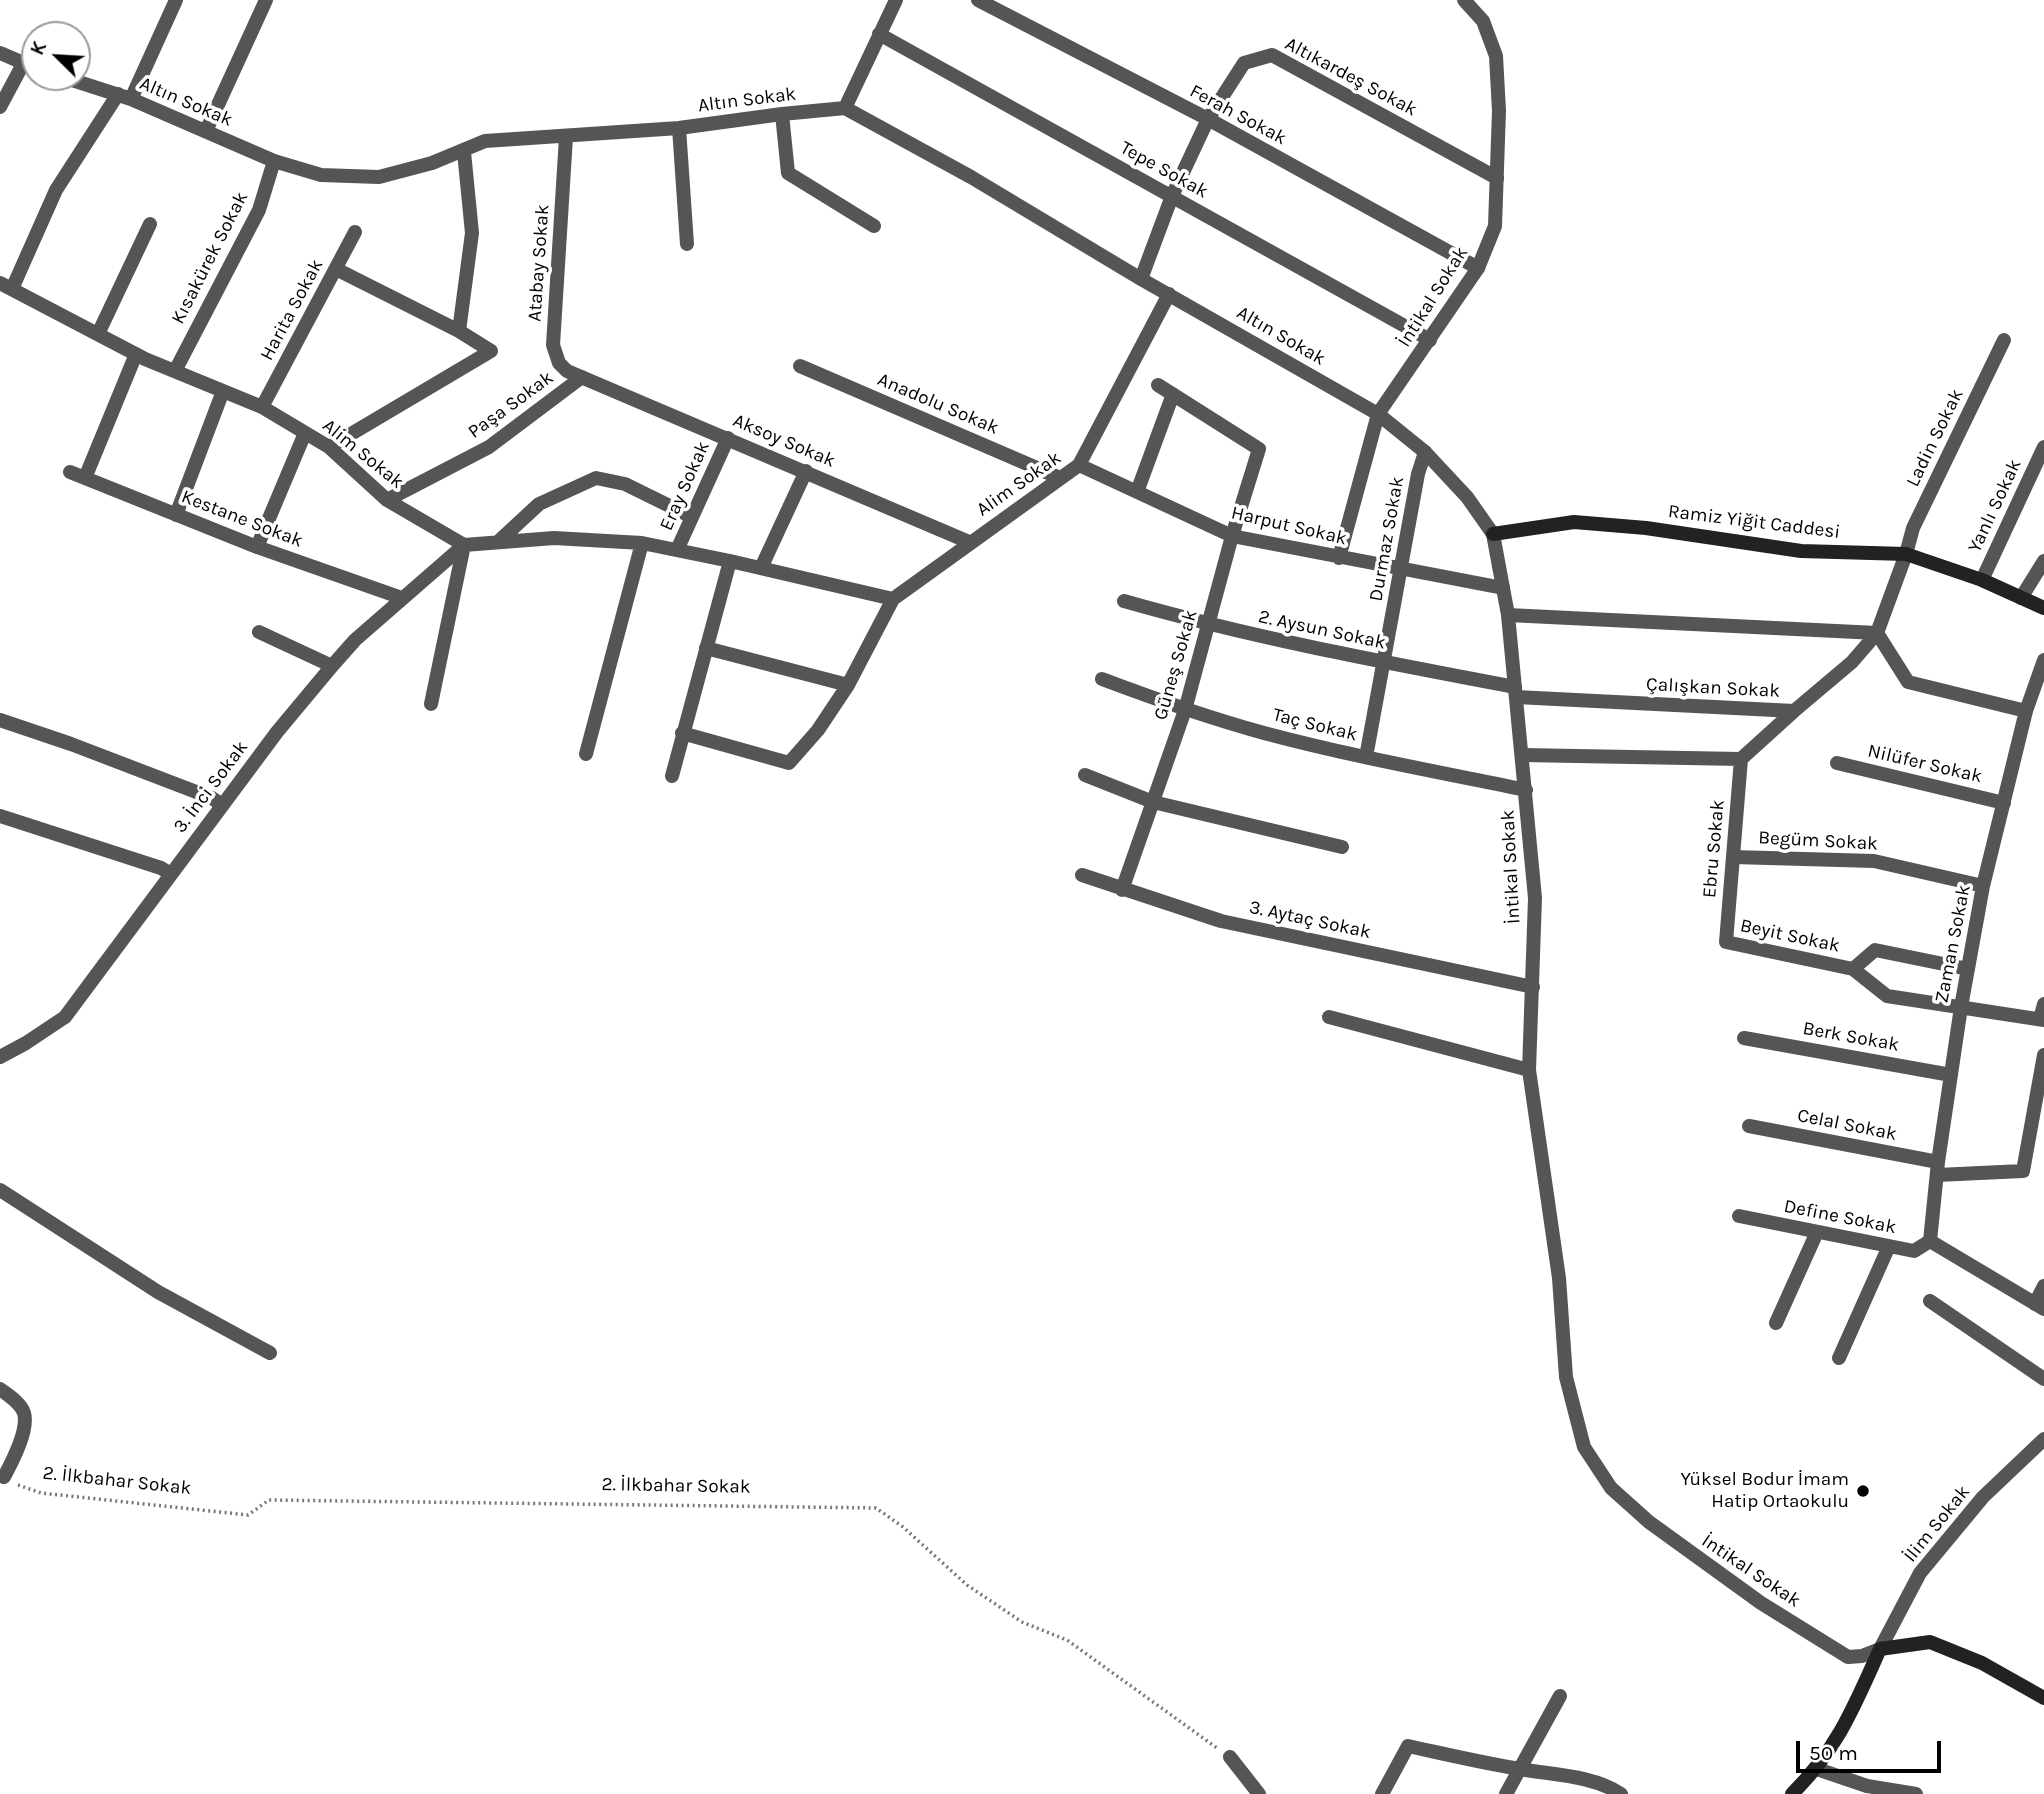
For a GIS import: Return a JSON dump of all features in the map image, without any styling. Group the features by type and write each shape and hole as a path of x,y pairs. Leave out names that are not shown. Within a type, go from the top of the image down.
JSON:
{"main road":[{"name":"Ramiz Yiğit Caddesi","path":"1493,534 1574,522 1646,528 1801,551 1906,554 1982,580 2044,608"},
{"path":"1793,1794 1817,1769 1846,1725 1880,1649 1930,1642 1982,1663 2044,1698"}],"street":[{"path":"6,286 56,190 125,97 176,0"},
{"path":"206,131 265,0"},
{"path":"845,108 897,0"},
{"name":"Ferah Sokak","path":"978,0 1208,119 1478,268"},
{"name":"İntikal Sokak","path":"1464,0 1483,21 1496,56 1499,111 1495,226 1478,268 1378,414 1425,452 1467,498 1493,534 1508,615 1526,790 1535,898 1530,1070 1559,1278 1566,1377 1584,1447 1611,1488 1648,1522 1760,1603 1847,1657 1862,1656 1880,1649"},
{"name":"Tepe Sokak","path":"879,34 1430,340"},
{"path":"0,53 21,62"},
{"name":"Altıkardeş Sokak","path":"1141,279 1172,196 1208,119 1244,63 1272,55 1497,178"},
{"path":"0,107 21,77"},
{"name":"Altın Sokak","path":"91,86 125,97 274,161 321,175 379,177 432,163 464,152 485,141 680,128 845,108 971,177 1141,279 1378,414"},
{"path":"782,114 788,173 874,226"},
{"path":"680,128 687,244"},
{"name":"Atabay Sokak","path":"566,137 553,345 559,363 567,371 582,377"},
{"path":"458,331 472,233 464,152"},
{"name":"Kısakürek Sokak","path":"175,371 259,210 274,161"},
{"path":"98,334 150,224"},
{"name":"Harita Sokak","path":"262,407 355,232"},
{"path":"329,447 491,351 458,331 335,270"},
{"name":"Alim Sokak","path":"6,286 136,354 262,407 329,447 387,500 464,545"},
{"name":"Alim Sokak","path":"682,733 789,763 818,730 848,685 893,599 1079,465 1169,294"},
{"name":"Ladin Sokak","path":"1906,554 1913,528 2004,340"},
{"path":"85,478 136,354"},
{"name":"Anadolu Sokak","path":"800,366 1060,478"},
{"name":"Aksoy Sokak","path":"582,377 969,542"},
{"name":"Paşa Sokak","path":"387,500 489,447 582,377"},
{"path":"1137,492 1173,394 1158,385"},
{"path":"176,514 223,391"},
{"name":"Güneş Sokak","path":"1122,890 1185,710 1232,536 1259,449 1173,394"},
{"path":"1339,558 1378,414"},
{"path":"257,547 305,433"},
{"name":"Eray Sokak","path":"677,550 728,438"},
{"name":"Yanlı Sokak","path":"1982,580 2044,447"},
{"name":"Durmaz Sokak","path":"1366,757 1418,474 1425,452"},
{"name":"Harput Sokak","path":"1079,465 1232,536 1503,588"},
{"path":"761,568 806,471"},
{"name":"Kestane Sokak","path":"70,472 257,547 402,598"},
{"path":"498,542 539,504 596,478 625,484 692,517"},
{"path":"431,704 464,545 554,538 642,543 893,599"},
{"path":"586,754 642,543"},
{"name":"3. İnci Sokak","path":"0,1057 26,1044 65,1017 277,732 332,666 355,640 464,545"},
{"name":"Çalışkan Sokak","path":"1515,692 1794,711 1852,662 1877,633 1906,554"},
{"path":"672,776 730,561"},
{"path":"2021,598 2044,561"},
{"name":"2. Aysun Sokak","path":"1125,601 1207,625 1515,692"},
{"path":"1508,615 1877,633 1908,682 2026,710"},
{"path":"259,632 332,666"},
{"path":"706,648 848,685"},
{"name":"Zaman Sokak","path":"1930,1241 1961,1007 1983,886 2026,710 2044,660"},
{"name":"Taç Sokak","path":"1102,679 1185,710 1265,733 1526,790"},
{"path":"1522,755 1741,759 1794,711"},
{"path":"0,720 72,744 212,798 222,805"},
{"name":"Ebru Sokak","path":"1726,942 1741,759"},
{"name":"Nilüfer Sokak","path":"1837,763 2004,803"},
{"path":"1085,775 1153,802 1342,847"},
{"path":"0,816 161,868 171,874"},
{"name":"Begüm Sokak","path":"1733,857 1874,861 1983,886"},
{"name":"3. Aytaç Sokak","path":"1082,875 1221,921 1533,987"},
{"name":"Beyit Sokak","path":"1726,942 1853,969 1887,996 2042,1020"},
{"path":"1853,969 1875,950 1968,969"},
{"path":"2042,1020 2044,1004"},
{"path":"1329,1017 1530,1070"},
{"name":"Berk Sokak","path":"1744,1038 1951,1075"},
{"name":"Celal Sokak","path":"1749,1126 1938,1168 2023,1171 2044,1055"},
{"path":"0,1190 158,1292 270,1353"},
{"name":"Define Sokak","path":"1739,1216 1914,1251 1930,1241"},
{"path":"1776,1323 1817,1232"},
{"path":"1930,1241 2039,1306 2044,1286"},
{"path":"1839,1358 1889,1246"},
{"path":"1930,1301 2044,1379"},
{"path":"0,1389 21,1407 25,1417 20,1441 4,1477"},
{"name":"İlim Sokak","path":"1880,1649 1920,1573 1983,1497 2044,1439"},
{"path":"1506,1794 1560,1696"},
{"path":"1382,1794 1408,1746 1578,1778 1610,1787 1621,1794"},
{"path":"1230,1757 1259,1794"},
{"path":"1817,1769 1867,1786 1916,1794"}],"path":[{"name":"2. İlkbahar Sokak","path":"4,1477 41,1493 248,1515 269,1500 876,1508 903,1527 967,1585 1022,1622 1068,1640 1230,1757"}],"place":[{"name":"Yüksel Bodur İmam Hatip Ortaokulu","path":"1863,1491"}]}
